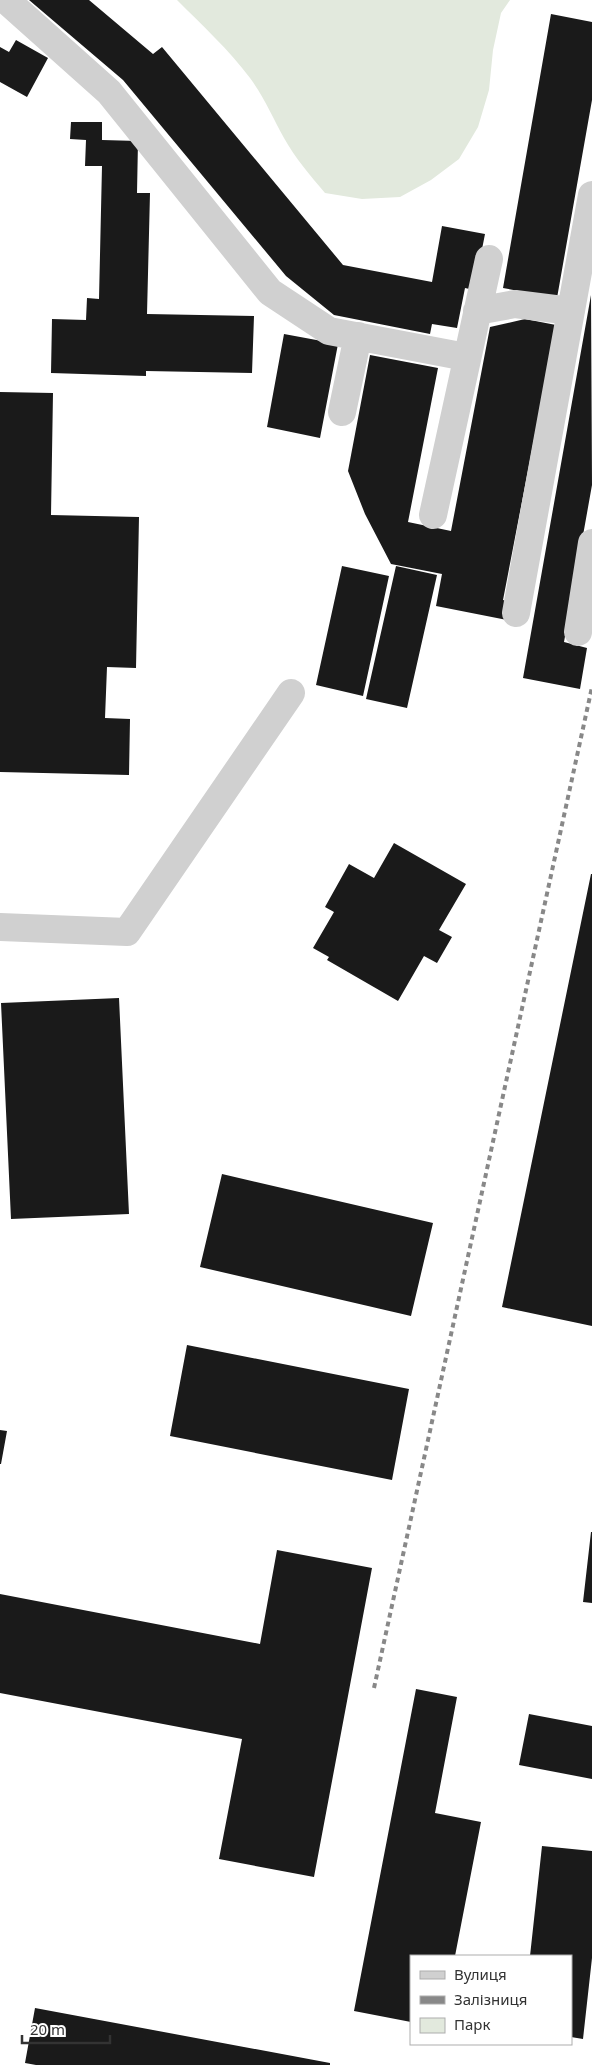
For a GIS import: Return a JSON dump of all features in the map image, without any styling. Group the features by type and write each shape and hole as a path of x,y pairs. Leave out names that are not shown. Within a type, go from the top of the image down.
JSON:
{"lane":[{"path":"6,0 109,92 270,292 329,331 466,357"},
{"path":"516,613 592,195"},
{"path":"433,515 476,311 489,259"},
{"path":"476,311 515,304 571,312"},
{"path":"342,412 358,336"},
{"path":"578,632 592,543"},
{"path":"0,927 127,932 290,693"}],"green space":[{"path":"177,0 510,0 501,13 493,50 489,90 478,127 459,159 431,180 400,197 362,199 325,193 293,153 250,78 224,48"}],"building":[{"path":"29,0 89,0 153,54 162,47 343,265 432,282 442,226 485,234 474,290 465,288 457,328 432,324 430,334 334,315 286,276 123,80"},
{"path":"551,14 592,22 592,100 557,298 503,288"},
{"path":"16,40 48,58 27,97 0,82 0,47 9,52"},
{"path":"71,122 102,122 102,140 138,141 137,193 150,193 147,314 254,316 252,373 146,371 146,376 51,373 52,319 86,320 87,298 99,299 102,166 85,166 86,140 70,139"},
{"path":"591,295 592,485 564,642 587,648 580,689 523,678"},
{"path":"525,319 556,325 503,600 510,602 507,620 436,606 442,574 391,564 365,514 348,471 370,355 438,368 408,522 451,531 490,327"},
{"path":"284,334 338,344 320,438 267,427"},
{"path":"0,392 53,393 51,515 139,517 136,668 107,667 105,718 130,719 129,775 0,772"},
{"path":"342,566 389,576 363,696 316,685"},
{"path":"396,566 437,575 407,708 366,699"},
{"path":"394,843 466,884 439,930 452,937 437,963 424,956 398,1001 327,960 329,957 313,948 334,912 325,907 349,864 374,878"},
{"path":"592,874 592,1326 502,1307"},
{"path":"119,998 129,1214 11,1219 1,1003"},
{"path":"222,1174 433,1223 411,1316 200,1267"},
{"path":"187,1345 409,1389 392,1480 170,1436"},
{"path":"0,1430 7,1431 1,1464 0,1464"},
{"path":"592,1532 592,1603 583,1602"},
{"path":"277,1550 372,1568 314,1877 219,1859 242,1739 0,1693 0,1594 260,1644"},
{"path":"416,1689 457,1697 435,1813 481,1822 455,1955 410,1955 410,2022 354,2011"},
{"path":"529,1714 592,1726 592,1779 519,1765"},
{"path":"542,1846 592,1851 592,1958 583,2039 572,2037 572,1955 530,1955"},
{"path":"35,2008 330,2063 330,2065 36,2065 25,2063"}],"railway":[{"path":"374,1688 592,687"}]}
